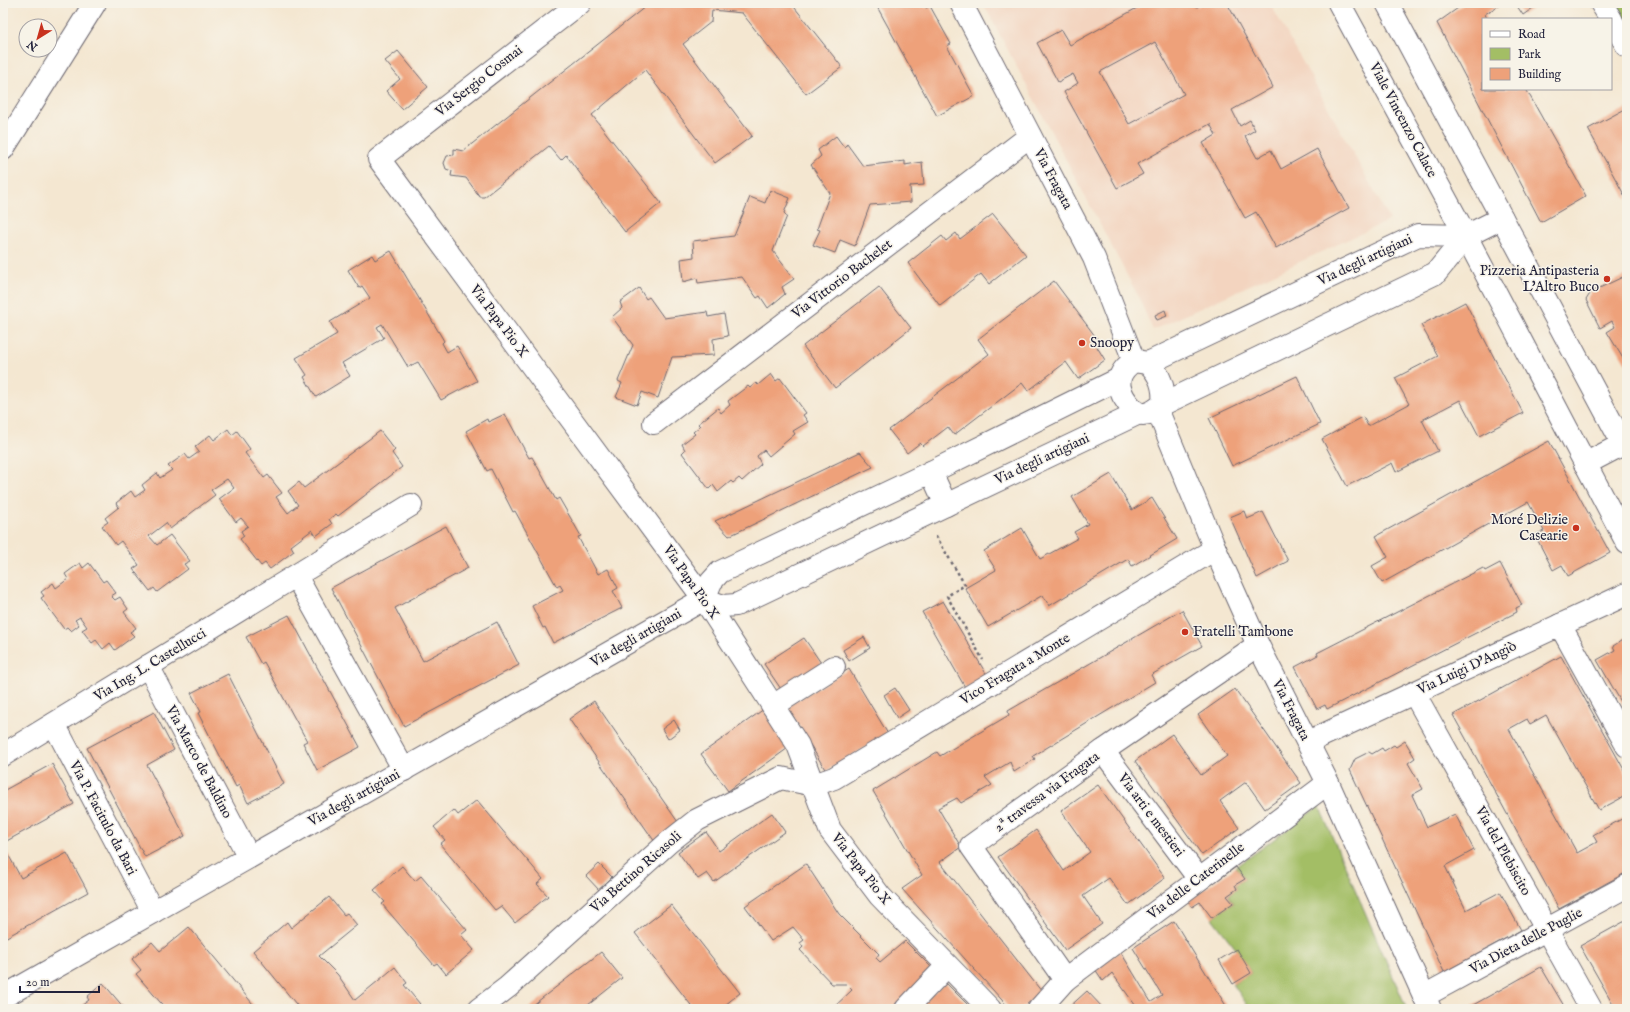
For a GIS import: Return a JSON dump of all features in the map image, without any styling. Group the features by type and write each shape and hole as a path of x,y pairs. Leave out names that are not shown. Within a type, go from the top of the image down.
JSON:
{"street":[{"path":"3,149 95,3"},
{"name":"Via Sergio Cosmai","path":"379,159 580,3"},
{"name":"Via Fragata","path":"961,3 1094,258 1141,362"},
{"name":"Viale Vincenzo Calace","path":"1339,3 1466,236 1627,543"},
{"path":"1387,3 1625,443 1585,464"},
{"path":"1601,3 1610,18"},
{"path":"1612,21 1627,46"},
{"name":"Via Vittorio Bachelet","path":"654,423 1030,136"},
{"name":"Via Papa Pio X","path":"379,159 704,599 798,745 830,830 880,896 990,1009"},
{"path":"1466,236 1502,218"},
{"name":"Via degli artigiani","path":"1141,362 1418,235 1466,236"},
{"name":"Via degli artigiani","path":"3,997 704,599 723,606 736,605 1153,409 1436,273 1466,236"},
{"path":"1141,362 1159,377 1163,386 1165,394 1153,409 1130,407 1119,389 1119,379 1127,365 1141,362"},
{"path":"704,599 711,582 720,572 931,472 1119,379"},
{"name":"Via Fragata","path":"1153,409 1258,645 1328,783 1427,1002"},
{"path":"931,472 946,505"},
{"name":"Via Ing. L. Castellucci","path":"3,755 411,506"},
{"name":"Vico Fragata a Monte","path":"814,785 834,778 1215,549"},
{"path":"296,576 404,770"},
{"name":"Via Luigi D'Angiò","path":"1308,742 1627,594"},
{"path":"1560,625 1627,746"},
{"name":"2ª travessa via Fragata","path":"1065,980 971,846 1103,751 1258,645"},
{"name":"Via Marco de Baldino","path":"148,666 249,857"},
{"path":"773,706 834,667"},
{"name":"Via del Plebiscito","path":"1414,692 1590,1009"},
{"name":"Via P. Facitulo da Bari","path":"54,724 153,912"},
{"name":"Via arti e mestieri","path":"1103,751 1199,879"},
{"name":"Via Bettino Ricasoli","path":"479,1009 514,982 669,842 697,820 780,778 814,785"},
{"name":"Via delle Caterinelle","path":"1039,1009 1065,980 1328,783"},
{"name":"Via Dieta delle Puglie","path":"1427,1002 1547,930 1627,886"},
{"path":"906,1009 947,966"},
{"path":"3,1001 9,1009"}],"path":[{"path":"924,516 965,585 947,596 995,681"}],"shaded area":[{"path":"983,3 1270,3 1390,220 1153,330 1138,296"}],"green space":[{"path":"1613,3 1627,3 1627,26"},
{"path":"1319,806 1407,1009 1250,1009 1233,984 1251,973 1236,949 1212,918 1233,903 1228,896 1237,889 1235,885 1245,879 1236,867"}],"building":[{"path":"650,3 791,3 842,67 806,94 742,13 712,10 711,22 683,44 752,136 715,163 645,70 592,115 661,203 625,232 566,155 561,160 549,146 484,197 480,197 466,178 451,176 452,171 446,169 444,163 447,156 454,155 454,149 463,151"},
{"path":"875,3 924,3 926,8 930,6 951,44 947,46 974,96 937,116"},
{"path":"1146,3 1195,3 1197,7 1204,3 1227,3 1273,87 1232,110 1240,126 1250,120 1255,130 1245,136 1257,158 1271,150 1281,169 1317,149 1349,208 1276,248 1256,212 1245,218 1203,143 1216,135 1210,124 1137,164 1143,174 1117,188 1064,92 1078,83 1073,74 1058,82 1037,43 1061,30 1070,45","holes":["1155,42 1184,94 1129,124 1100,72"]},
{"path":"1465,3 1503,3 1485,14 1487,18 1482,18 1482,90 1527,90 1586,196 1541,222 1437,23"},
{"path":"1515,3 1540,3 1523,15"},
{"path":"398,51 428,87 402,109 386,91 400,79 385,61"},
{"path":"1627,108 1627,200 1588,129"},
{"path":"836,136 844,147 847,144 863,166 905,161 905,165 922,162 924,185 910,186 911,202 870,205 855,246 840,240 835,253 813,245 820,230 817,229 830,193 811,165 821,156 818,150"},
{"path":"770,190 790,198 784,213 787,216 773,251 794,279 782,287 785,294 768,308 760,296 757,298 742,277 698,283 697,278 683,282 681,259 694,257 693,241 734,236 750,197 765,203"},
{"path":"993,214 1026,255 989,284 981,274 940,306 908,263 942,236 946,241 956,233 960,239"},
{"path":"391,251 444,341 442,343 447,352 457,346 477,381 441,400 418,362 408,367 382,324 377,327 384,338 342,363 350,376 316,397 304,377 307,375 296,358 337,334 330,322 370,298 362,286 359,288 348,270 372,255 375,260"},
{"path":"1627,275 1627,365 1607,332 1615,327 1612,321 1600,328 1586,300 1591,292"},
{"path":"1054,281 1101,344 1097,347 1105,360 1078,379 1066,362 1028,391 1022,383 954,435 948,427 923,446 920,443 907,453 889,430 989,354 978,339"},
{"path":"879,287 911,328 835,388 803,346"},
{"path":"639,288 646,299 649,297 664,318 707,312 708,317 724,314 728,336 713,339 714,355 672,357 658,398 642,392 637,405 616,397 622,383 618,381 633,345 612,317 622,308 620,302"},
{"path":"1465,302 1523,413 1479,436 1460,400 1422,420 1438,451 1396,472 1392,463 1347,486 1322,439 1363,417 1368,426 1409,404 1395,378 1438,356 1421,325"},
{"path":"1165,310 1167,316 1157,320 1155,315"},
{"path":"771,374 776,381 780,378 806,413 803,415 808,422 793,431 795,434 769,456 764,450 757,456 761,464 742,481 739,478 733,483 731,481 718,492 713,485 709,489 682,453 685,450 682,444 695,434 693,432 700,426 698,424 718,408 721,413 730,405 728,401 748,386 750,388 756,383 758,385"},
{"path":"1297,376 1320,424 1232,466 1209,418"},
{"path":"505,414 529,458 532,457 556,500 559,498 581,536 578,537 598,574 608,569 618,588 613,591 622,608 553,643 545,627 543,628 532,606 563,590 560,585 557,587 515,511 513,512 491,469 487,471 466,431 487,419 488,422"},
{"path":"228,429 232,435 237,431 250,449 245,453 264,478 268,475 282,493 276,497 288,513 298,505 288,491 299,482 304,488 380,431 395,450 392,453 402,467 338,516 336,514 329,519 332,524 316,536 312,530 291,546 294,551 270,569 265,563 261,566 240,539 244,536 241,531 248,526 241,518 236,522 219,499 234,488 227,479 211,490 215,495 170,529 166,523 149,536 157,545 170,535 190,561 184,564 188,569 157,592 154,588 150,591 133,569 139,565 121,541 116,545 102,526 108,522 105,518 119,507 116,503 131,491 135,497 145,490 142,485 157,473 160,478 172,470 168,466 185,454 189,459 199,452 195,447 210,435 214,440"},
{"path":"1549,441 1610,553 1568,576 1562,565 1553,570 1535,535 1544,531 1528,502 1382,583 1372,566 1388,557 1376,536"},
{"path":"860,452 873,467 729,536 715,521"},
{"path":"1111,474 1132,510 1152,498 1177,539 1132,566 1128,559 1049,606 1043,595 988,627 965,588 996,570 984,551 1022,528 1040,559 1078,538 1074,532 1088,524 1072,497"},
{"path":"1244,511 1247,519 1263,512 1288,561 1257,578 1230,517"},
{"path":"446,526 468,568 395,608 423,661 497,622 519,665 404,726 331,588"},
{"path":"80,563 83,568 89,563 103,582 106,580 116,593 111,596 115,600 120,597 128,609 124,612 136,628 130,632 134,636 115,650 110,643 103,649 96,640 92,643 82,630 87,627 80,617 75,620 79,625 71,631 67,627 64,629 41,598 44,596 41,592 53,583 56,588 68,579 65,574"},
{"path":"1500,563 1522,605 1516,608 1517,612 1327,709 1325,705 1317,709 1295,667 1318,655 1317,653 1483,568 1485,571"},
{"path":"943,601 988,677 966,689 922,612"},
{"path":"1182,610 1202,646 1151,675 1155,682 1033,756 1035,759 1014,772 1010,762 985,777 992,785 961,803 957,798 938,808 961,847 940,862 1042,992 1021,1009 1010,1009 902,889 922,875 873,791 937,752 940,756 1009,715 1008,711"},
{"path":"289,615 360,747 317,770 303,743 307,741 264,662 261,664 246,637"},
{"path":"864,637 870,648 849,661 843,650"},
{"path":"1627,637 1627,728 1617,711 1624,707 1597,660 1615,650 1613,646"},
{"path":"804,638 823,666 783,692 764,664"},
{"path":"1561,656 1627,775 1627,795 1599,810 1546,715 1530,724 1527,719 1509,729 1577,853 1597,842 1593,835 1627,816 1627,872 1559,909 1453,715"},
{"path":"849,669 888,734 826,771 787,706"},
{"path":"228,674 284,784 248,803 239,785 236,787 198,713 201,712 191,693"},
{"path":"895,688 909,710 897,718 884,695"},
{"path":"1235,689 1301,783 1265,809 1246,782 1220,801 1239,828 1202,855 1135,761 1172,734 1201,775 1227,756 1198,715"},
{"path":"594,701 680,825 655,842 569,719"},
{"path":"764,709 791,746 728,791 701,754"},
{"path":"154,712 174,750 147,765 185,836 145,857 87,748"},
{"path":"674,720 680,730 668,739 662,729"},
{"path":"1405,741 1415,758 1408,763 1423,789 1412,795 1427,827 1455,814 1474,850 1445,866 1466,910 1500,892 1521,930 1444,972 1350,770 1355,759 1369,752 1372,754 1382,748 1384,751 1394,745 1396,747"},
{"path":"52,764 74,804 3,843 3,791"},
{"path":"1098,785 1165,878 1128,905 1109,878 1083,896 1102,924 1065,950 998,857 1036,830 1064,871 1090,852 1061,811"},
{"path":"477,800 543,879 537,884 548,896 515,923 501,906 495,910 440,844 445,840 434,827 454,810 458,815"},
{"path":"772,813 785,832 714,882 707,873 698,879 678,852 706,832 719,851"},
{"path":"3,845 21,878 67,853 88,892 3,939"},
{"path":"599,864 612,877 599,890 586,876"},
{"path":"806,864 839,914 879,954 876,958 880,962 905,941 936,972 898,1009 832,1009 852,990 846,984 832,984 800,950 803,947 800,943 804,940 793,927 771,941 745,906"},
{"path":"402,866 415,881 421,876 467,930 461,935 474,950 446,974 437,963 434,965 382,904 385,902 374,890"},
{"path":"1236,867 1245,879 1235,885 1237,889 1227,896 1233,903 1212,918 1200,902 1192,907 1188,901"},
{"path":"329,897 344,915 347,913 357,925 319,956 338,975 355,1000 395,967 407,983 404,985 420,1004 414,1009 300,1009 253,951 287,922 291,928"},
{"path":"671,905 740,993 720,1009 694,1009 635,933"},
{"path":"1627,920 1627,1009 1616,1009 1580,946"},
{"path":"1174,921 1228,1009 1138,1009 1112,973 1103,981 1095,969 1120,951 1151,1002 1162,995 1133,948"},
{"path":"189,927 257,1009 166,1009 136,974 141,970 132,959 152,942 160,951"},
{"path":"1237,949 1251,973 1233,984 1219,960"},
{"path":"601,952 622,978 583,1009 528,1009"},
{"path":"1541,967 1564,1006 1559,1009 1466,1009"},
{"path":"945,982 972,1009 917,1009"},
{"path":"103,983 125,1009 77,1009 89,1000 87,997"},
{"path":"1087,991 1104,1009 1067,1009"}],"place":[{"name":"Pizzeria Antipasteria L'Altro Buco","path":"1607,279"},
{"name":"Snoopy","path":"1082,343"},
{"name":"Moré Delizie Casearie","path":"1576,528"},
{"name":"Fratelli Tambone","path":"1185,632"}]}
